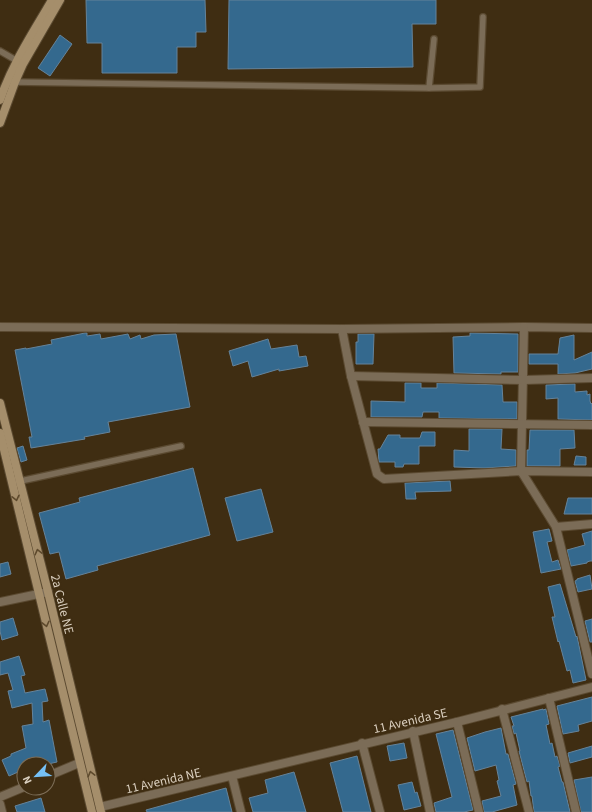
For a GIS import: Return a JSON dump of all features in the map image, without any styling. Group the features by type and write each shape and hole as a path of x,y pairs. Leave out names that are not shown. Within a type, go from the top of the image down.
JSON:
{"main road":[{"path":"0,123 15,82 20,62 52,0"},
{"path":"0,100 6,83 60,0"},
{"name":"2a Calle NE","path":"0,403 39,594 92,812"},
{"name":"2a Calle NE","path":"0,433 2,446 16,482 48,592 100,809"}],"street":[{"path":"0,327 342,329 524,327 592,328"},
{"path":"524,327 521,471 556,527 592,674"},
{"path":"342,329 351,376 377,474 384,478 521,471 592,472"},
{"path":"351,376 524,380 592,378"},
{"path":"363,422 592,425"},
{"path":"556,527 592,524"},
{"path":"0,602 48,592"},
{"name":"11 Avenida SE","path":"232,776 362,743 457,722 502,709 592,687"},
{"path":"549,698 576,812"},
{"path":"502,709 529,812"},
{"path":"457,722 480,812"},
{"path":"413,731 430,812"},
{"path":"362,743 380,812"},
{"path":"56,773 79,763"},
{"path":"232,776 241,812"},
{"name":"11 Avenida NE","path":"100,809 232,776"},
{"path":"0,797 16,790"},
{"path":"0,804 2,812"}],"lane":[{"path":"6,83 429,88 480,86 483,17"},
{"path":"429,88 434,39"},
{"path":"0,51 20,62"},
{"path":"16,482 181,446"}],"building":[{"path":"86,0 205,0 206,32 196,32 196,47 177,47 177,73 102,73 102,43 87,43"},
{"path":"229,0 436,0 436,24 412,24 413,67 228,69"},
{"path":"60,35 72,44 50,76 38,68"},
{"path":"87,333 87,336 100,334 101,339 128,334 130,339 140,335 141,339 154,335 176,334 190,407 108,422 110,432 84,437 85,439 31,448 29,437 32,437 15,350 52,344 51,340"},
{"path":"470,333 518,334 518,372 501,372 501,374 454,373 453,337 470,336"},
{"path":"358,334 374,334 373,364 356,364 356,342 358,342"},
{"path":"574,335 574,360 592,352 592,369 575,373 558,374 558,364 529,364 529,354 558,354 560,338"},
{"path":"268,339 271,349 297,345 299,357 306,356 308,366 279,371 279,369 252,377 248,361 233,366 229,351"},
{"path":"405,383 421,383 421,388 437,388 437,383 502,385 503,402 517,402 517,419 439,418 439,412 423,412 422,417 371,417 371,401 405,402"},
{"path":"575,384 575,392 587,391 587,395 590,394 590,401 591,404 592,403 592,420 558,419 558,398 546,399 546,385"},
{"path":"469,429 502,429 501,449 516,450 516,466 485,468 454,467 454,450 469,451"},
{"path":"530,430 574,430 575,448 560,449 560,466 527,466 527,450 529,450"},
{"path":"422,432 435,432 435,446 419,446 419,464 404,464 403,467 395,467 395,462 379,462 378,449 380,449 388,435 400,435 400,438 420,438"},
{"path":"23,446 27,460 21,462 17,448"},
{"path":"576,456 586,457 586,465 574,465"},
{"path":"193,468 210,535 97,566 98,570 66,579 59,552 50,554 39,513 80,502 79,498"},
{"path":"450,481 451,491 415,492 416,499 406,499 405,483"},
{"path":"261,489 273,532 237,541 225,498"},
{"path":"568,498 592,498 592,514 564,514"},
{"path":"549,529 552,541 547,542 552,562 558,560 561,569 541,573 533,532"},
{"path":"592,531 592,561 571,566 567,550 585,545 582,534"},
{"path":"8,562 11,574 0,577 0,564"},
{"path":"590,575 592,589 578,592 575,581"},
{"path":"560,584 576,637 577,636 586,680 573,683 570,670 567,671 559,641 558,642 552,617 555,617 548,587"},
{"path":"13,618 18,635 2,640 0,622"},
{"path":"592,619 592,642 590,642 585,621"},
{"path":"19,656 25,675 21,676 25,693 45,689 48,701 42,702 43,722 49,720 56,756 16,756 16,773 9,776 2,760 11,756 11,754 26,748 22,726 33,724 32,703 12,708 8,691 13,690 8,673 0,675 0,662"},
{"path":"592,697 592,721 578,725 579,731 563,734 557,706"},
{"path":"546,709 549,724 546,725 550,744 552,743 555,757 557,756 560,766 558,767 570,812 534,812 529,781 527,782 511,717"},
{"path":"501,728 506,754 508,754 516,784 513,785 517,805 492,812 484,812 482,801 501,796 497,781 499,780 496,765 475,771 467,738"},
{"path":"453,730 473,810 464,812 436,812 434,803 452,797 436,734"},
{"path":"404,743 407,758 390,761 387,746"},
{"path":"592,746 592,757 570,763 568,753"},
{"path":"357,756 371,812 343,812 330,763"},
{"path":"294,772 306,812 253,812 249,798 268,793 265,780"},
{"path":"592,777 592,812 581,812 574,780"},
{"path":"412,782 421,806 404,810 398,785"},
{"path":"226,788 232,812 147,812 146,810"},
{"path":"41,798 45,812 17,812 15,806"}]}
